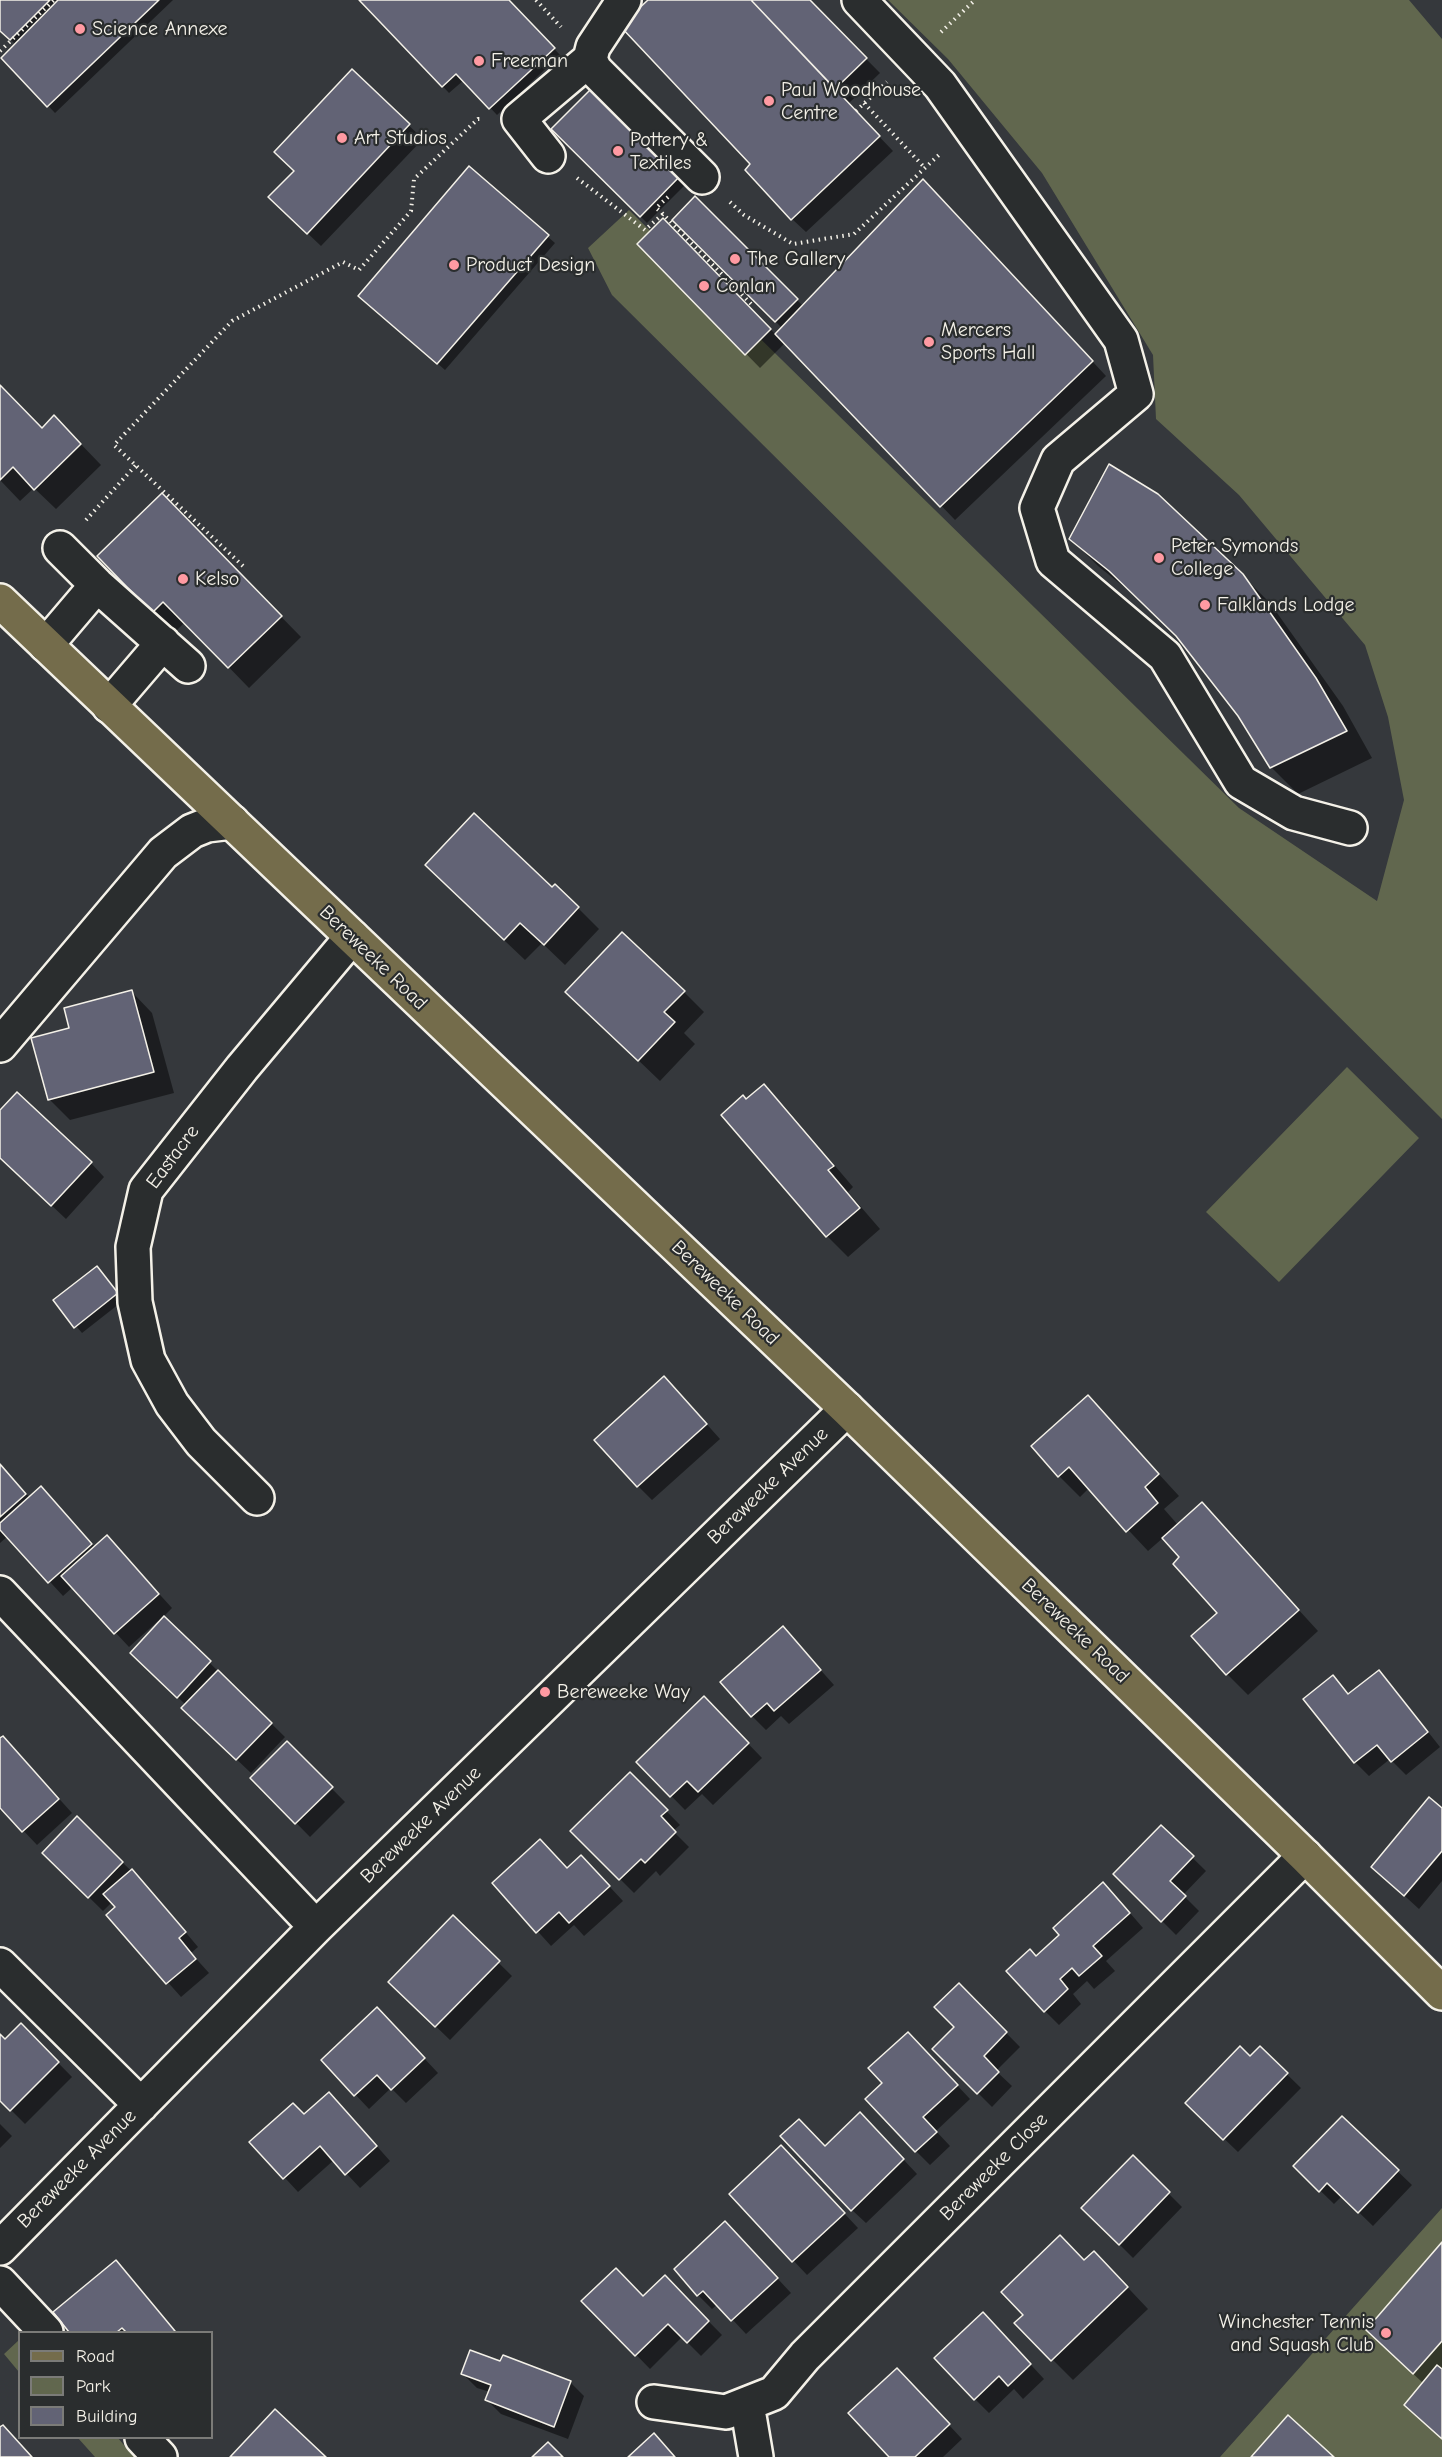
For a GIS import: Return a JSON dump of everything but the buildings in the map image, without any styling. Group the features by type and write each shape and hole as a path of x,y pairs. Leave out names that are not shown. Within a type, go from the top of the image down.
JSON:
{"main road":[{"name":"Bereweeke Road","path":"0,602 847,1409 1305,1856 1442,1993"}],"street":[{"path":"548,156 519,119 590,59 593,47 624,0"},
{"path":"859,0 940,85 1121,340 1136,394 1058,460 1037,508 1053,561 1165,656 1241,782 1294,813 1350,828"},
{"path":"590,59 595,70 702,177"},
{"path":"60,548 97,585 188,666"},
{"path":"46,645 97,585"},
{"path":"109,706 163,643"},
{"path":"0,1045 163,853 192,831 207,825 232,822"},
{"name":"Eastacre","path":"257,1498 201,1442 172,1404 148,1360 135,1302 133,1247 146,1190 242,1068 352,937"},
{"name":"Bereweeke Avenue","path":"0,2248 316,1927 847,1409"},
{"path":"0,1593 316,1927"},
{"name":"Bereweeke Close","path":"654,2402 726,2412 774,2393 813,2348 1305,1856"},
{"path":"0,1965 141,2105"},
{"path":"0,2283 45,2331"},
{"path":"747,2404 756,2457"},
{"path":"143,2439 160,2457"}],"path":[{"path":"0,51 54,0"},
{"path":"864,103 925,168"},
{"path":"243,566 114,445 232,321 343,262 359,270 411,211 414,178 478,119 519,119"},
{"path":"744,215 793,244 854,234 969,126"},
{"path":"548,156 645,230 663,214"},
{"path":"656,208 754,307"},
{"path":"60,548 136,465"}],"green space":[{"path":"888,0 1409,0 1442,39 1442,1119 612,295 588,248 629,210 1239,808 1377,901 1404,800 1388,717 1365,645 1239,495 1156,419 1153,355 1042,173 948,59"},
{"path":"1347,1067 1419,1138 1279,1282 1206,1212"},
{"name":"Winchester Tennis and Squash Club","path":"1442,2208 1442,2457 1220,2457"},
{"path":"18,2341 18,2371 4,2354"},
{"path":"79,2439 119,2439 134,2457 95,2457"}],"place":[{"name":"Science Annexe","path":"80,29"},
{"name":"Freeman","path":"479,61"},
{"name":"Paul Woodhouse Centre","path":"769,101"},
{"name":"Art Studios","path":"342,138"},
{"name":"Pottery & Textiles","path":"618,151"},
{"name":"The Gallery","path":"735,259"},
{"name":"Product Design","path":"454,265"},
{"name":"Conlan","path":"704,286"},
{"name":"Mercers Sports Hall","path":"929,342"},
{"name":"Peter Symonds College","path":"1159,558"},
{"name":"Kelso","path":"183,579"},
{"name":"Falklands Lodge","path":"1205,605"},
{"name":"Bereweeke Way","path":"545,1692"},
{"name":"Winchester Tennis and Squash Club","path":"1386,2333"}]}
